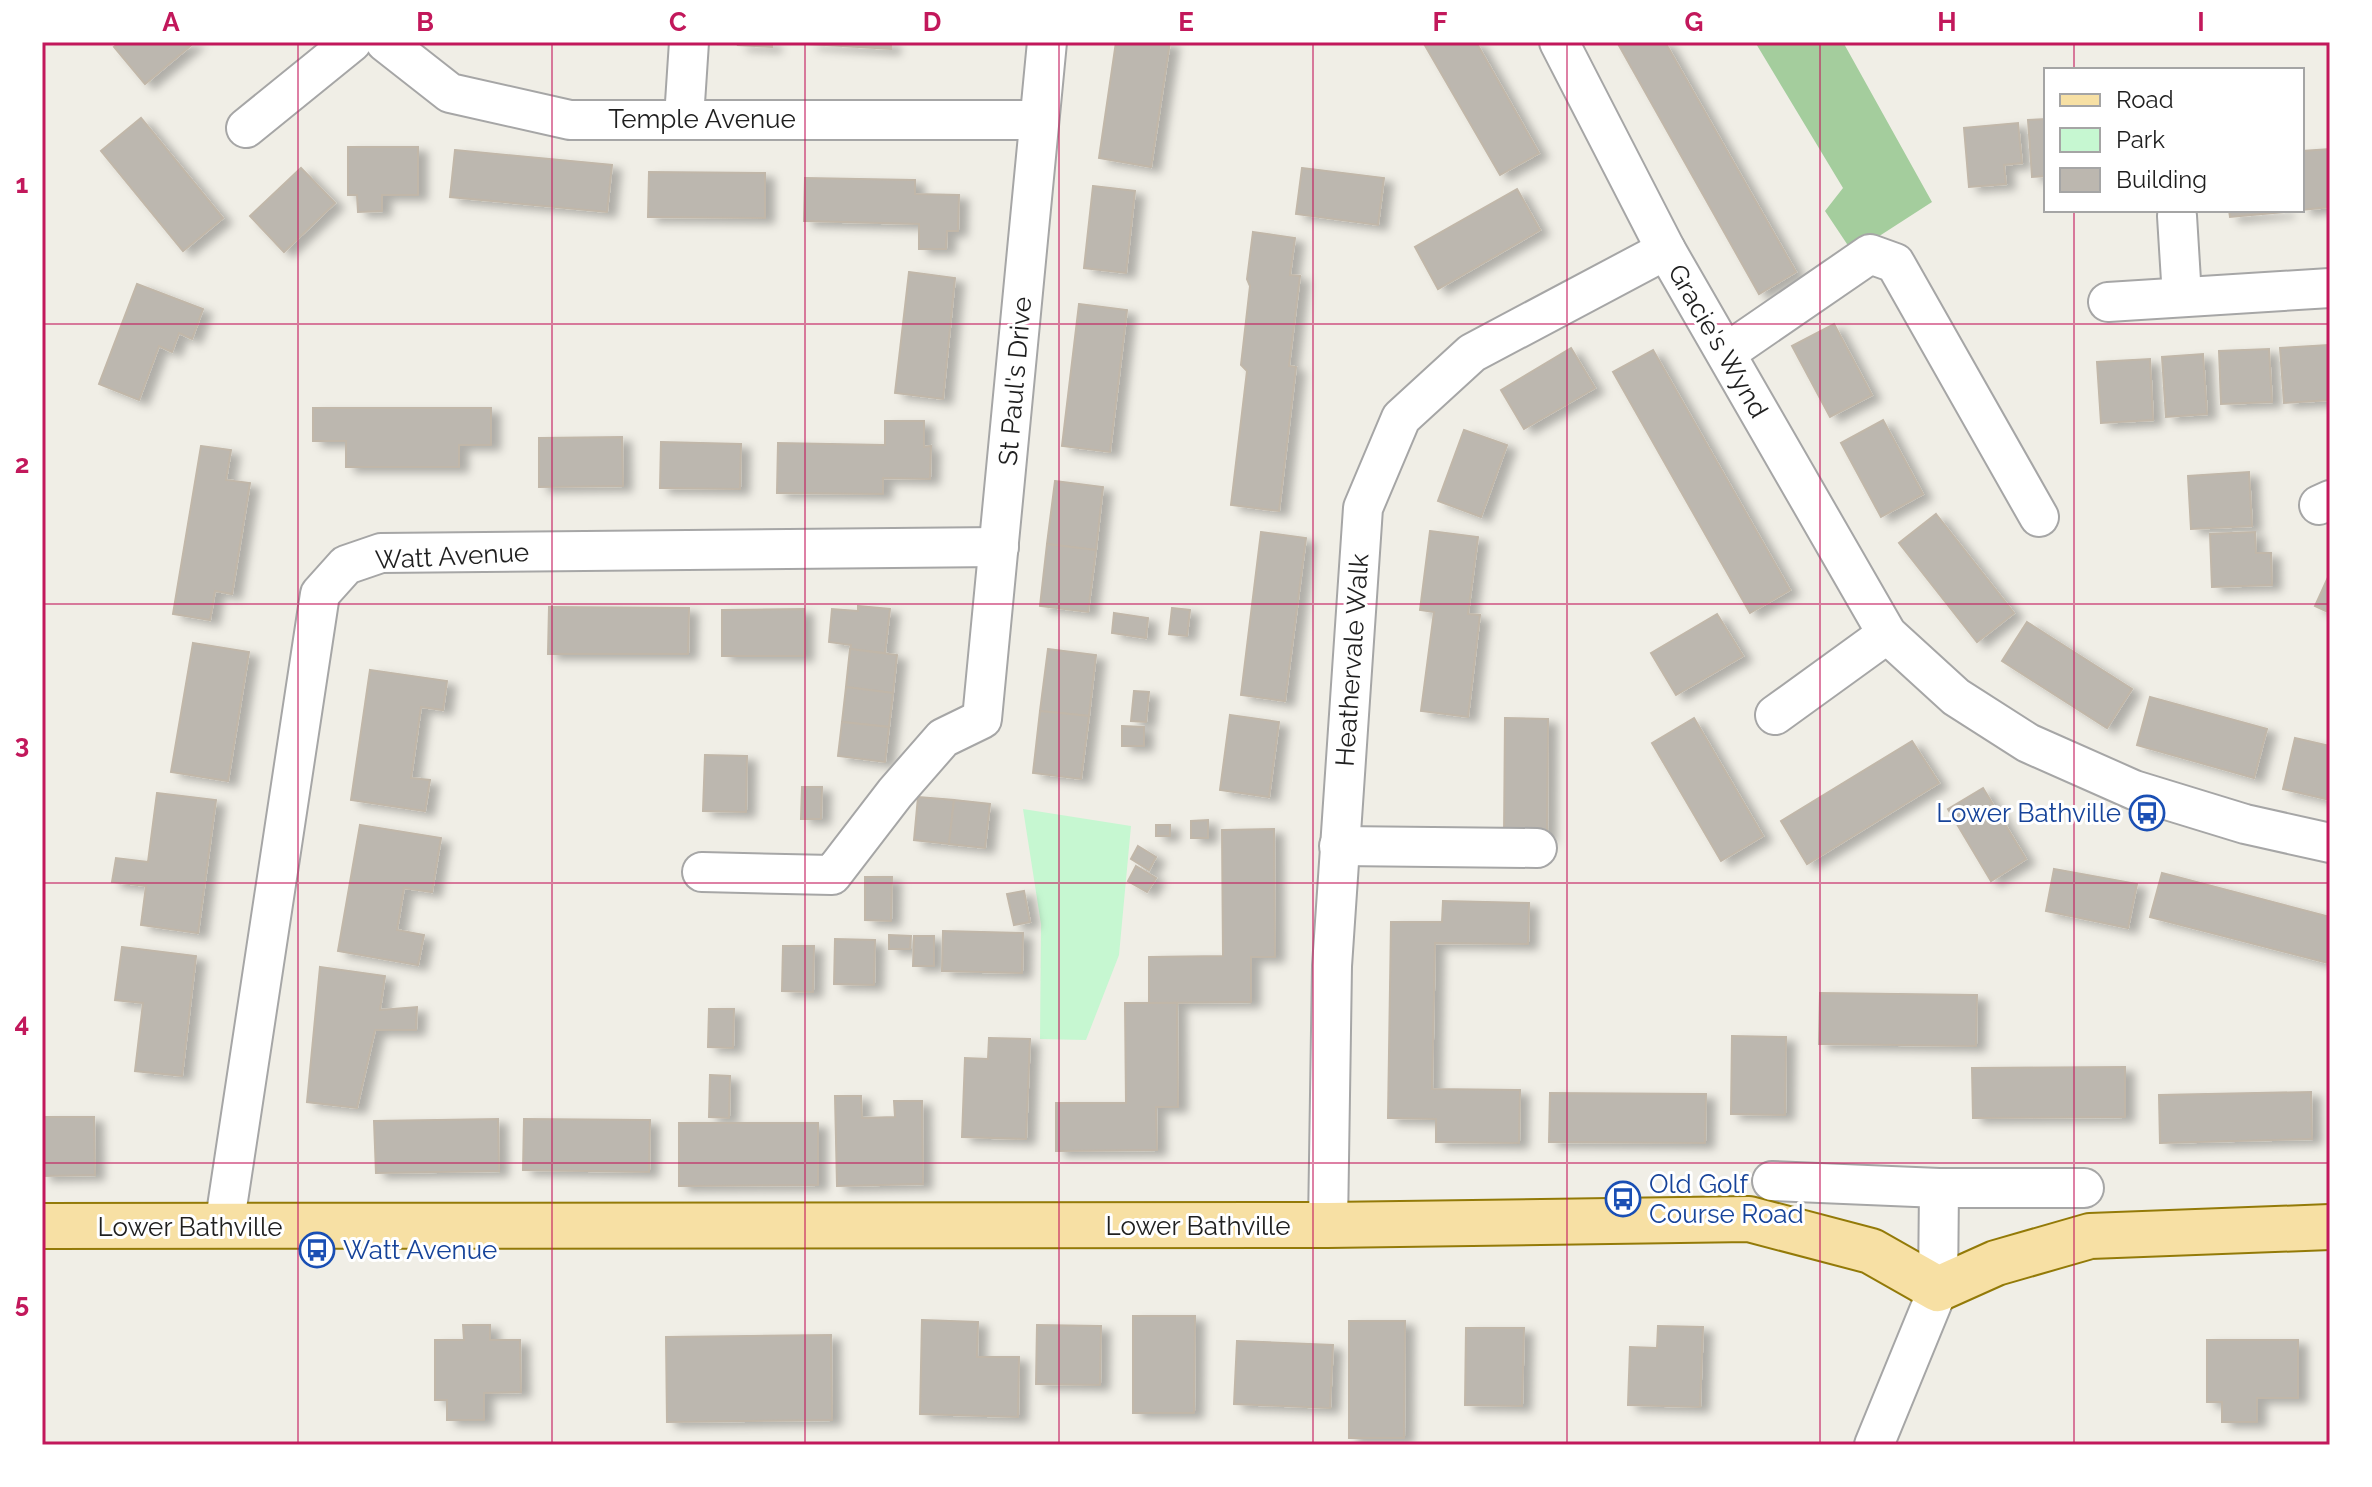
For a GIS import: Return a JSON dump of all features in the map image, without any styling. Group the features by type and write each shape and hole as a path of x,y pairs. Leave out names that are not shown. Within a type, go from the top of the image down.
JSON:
{"main road":[{"name":"Lower Bathville","path":"42,1226 1328,1225 1749,1219 1871,1251 1938,1289"},
{"path":"1938,1289 1996,1263 2090,1236 2330,1227"}],"street":[{"path":"246,128 352,42"},
{"name":"Temple Avenue","path":"385,42 450,93 570,120 1039,120"},
{"path":"684,118 689,42"},
{"name":"St Paul's Drive","path":"702,872 832,875 895,793 943,738 982,719 1047,42"},
{"name":"Gracie's Wynd","path":"1559,42 1666,250 1887,634 1956,697 2028,743 2134,790 2245,824 2330,843"},
{"path":"2177,216 2182,297"},
{"name":"Heathervale Walk","path":"1328,1225 1332,966 1363,508 1401,418 1472,353 1666,250"},
{"path":"1726,353 1870,254 1895,263 2039,517"},
{"path":"2108,302 2330,288"},
{"name":"Watt Avenue","path":"224,1227 320,594 346,565 381,553 999,547"},
{"path":"1775,715 1887,634"},
{"path":"1339,846 1537,848"},
{"path":"1772,1181 1939,1188 2084,1188"},
{"path":"1874,1445 1938,1289 1939,1188"}],"green space":[{"path":"1755,42 1843,42 1932,202 1853,253 1825,211 1843,188"},
{"path":"1023,809 1131,826 1119,955 1086,1040 1040,1039 1041,924"}],"building":[{"path":"120,42 195,42 145,84 114,47"},
{"path":"739,42 772,42 772,47 738,45"},
{"path":"891,42 891,49 809,44"},
{"path":"1116,42 1170,42 1151,167 1099,158"},
{"path":"1423,42 1476,42 1539,153 1500,175"},
{"path":"1617,42 1665,42 1796,272 1759,294"},
{"path":"141,118 223,218 183,251 101,151"},
{"path":"2044,119 2044,176 2032,177 2028,120"},
{"path":"2018,123 2022,163 2004,165 2006,184 1969,187 1964,128"},
{"path":"348,147 418,147 418,195 382,195 382,211 358,212 357,195 348,195"},
{"path":"2330,149 2330,207 2304,210 2304,151"},
{"path":"455,150 612,165 607,212 450,197"},
{"path":"301,168 335,203 284,252 250,216"},
{"path":"1302,168 1384,178 1378,225 1296,214"},
{"path":"649,172 765,173 765,218 648,217"},
{"path":"805,178 915,180 915,194 959,195 958,231 947,231 946,249 919,249 919,224 804,221"},
{"path":"1093,186 1135,191 1126,273 1084,268"},
{"path":"1517,189 1540,230 1438,289 1415,247"},
{"path":"2229,212 2286,212 2230,217"},
{"path":"1253,232 1295,238 1290,275 1300,276 1289,366 1296,367 1279,511 1231,505 1247,371 1241,365"},
{"path":"909,272 955,278 943,399 895,393"},
{"path":"137,284 203,309 192,339 179,333 172,352 159,346 139,400 99,384"},
{"path":"1079,304 1127,310 1110,452 1062,446"},
{"path":"1834,324 1872,395 1830,417 1792,346"},
{"path":"2328,345 2330,400 2284,403 2280,348"},
{"path":"1571,348 1595,388 1524,429 1501,390"},
{"path":"2269,349 2272,402 2221,404 2219,351"},
{"path":"1653,350 1790,590 1750,613 1613,372"},
{"path":"2203,354 2207,414 2166,417 2162,357"},
{"path":"2150,359 2153,420 2101,423 2097,362"},
{"path":"313,408 491,408 491,445 459,445 459,467 346,467 346,441 313,441"},
{"path":"1883,420 1923,494 1881,517 1841,443"},
{"path":"885,421 924,421 924,447 931,446 930,479 883,478 883,494 777,493 778,443 885,445"},
{"path":"1464,430 1507,445 1481,517 1438,501"},
{"path":"622,437 623,486 539,487 539,438"},
{"path":"661,442 741,444 740,489 660,488"},
{"path":"201,446 231,450 226,480 250,483 232,594 215,591 210,620 173,614"},
{"path":"2249,472 2252,526 2191,529 2188,476"},
{"path":"1055,481 1103,487 1096,550 1047,544"},
{"path":"1936,514 2014,613 1977,642 1899,543"},
{"path":"1430,531 1478,537 1468,614 1480,615 1468,717 1421,711 1434,612 1420,610"},
{"path":"1261,532 1306,538 1285,701 1241,695"},
{"path":"2255,532 2256,553 2271,553 2272,585 2212,587 2210,534"},
{"path":"1047,544 1096,550 1088,612 1040,606"},
{"path":"2330,573 2330,613 2315,606"},
{"path":"858,606 890,609 885,653 850,649 851,645 829,642 832,609 858,611"},
{"path":"549,607 689,608 688,654 548,654"},
{"path":"1172,608 1190,610 1187,636 1169,634"},
{"path":"804,609 804,656 722,656 722,610"},
{"path":"1114,613 1148,618 1146,638 1112,633"},
{"path":"1717,614 1743,656 1676,695 1651,653"},
{"path":"2027,622 2132,689 2107,728 2002,661"},
{"path":"193,643 249,652 228,781 171,772"},
{"path":"850,649 897,655 893,693 846,687"},
{"path":"1048,649 1096,655 1089,716 1040,711"},
{"path":"370,670 447,681 443,710 421,707 411,778 430,780 425,811 351,800"},
{"path":"846,687 893,693 889,727 842,722"},
{"path":"1134,691 1149,692 1146,722 1131,721"},
{"path":"2150,697 2267,729 2254,778 2137,745"},
{"path":"1040,711 1089,716 1081,779 1033,773"},
{"path":"1230,715 1279,722 1269,797 1220,790"},
{"path":"1505,718 1548,719 1547,838 1504,837"},
{"path":"1694,718 1763,836 1721,861 1652,743"},
{"path":"842,722 889,727 885,762 838,756"},
{"path":"1122,726 1144,727 1144,746 1122,746"},
{"path":"2295,738 2330,746 2330,800 2283,789"},
{"path":"1912,741 1939,783 1807,864 1781,821"},
{"path":"705,755 747,756 746,812 703,811"},
{"path":"802,787 822,787 821,819 801,819"},
{"path":"1983,788 2026,859 1991,881 1948,809"},
{"path":"157,793 216,800 198,933 141,925 146,886 112,882 116,858 148,862"},
{"path":"918,797 954,800 949,844 914,840"},
{"path":"954,800 990,804 985,848 949,844"},
{"path":"1208,820 1208,838 1191,838 1191,821"},
{"path":"360,825 441,838 432,892 404,888 397,930 424,935 418,965 338,951"},
{"path":"1156,825 1170,825 1170,836 1156,836"},
{"path":"1274,829 1275,957 1251,957 1251,1002 1149,1003 1149,957 1223,956 1222,830"},
{"path":"1138,846 1156,857 1149,870 1131,859"},
{"path":"1136,866 1156,878 1147,892 1128,881"},
{"path":"2054,869 2137,884 2128,928 2046,911"},
{"path":"2162,873 2330,917 2328,963 2150,917"},
{"path":"865,877 892,877 891,921 865,920"},
{"path":"1024,891 1030,922 1014,925 1007,894"},
{"path":"1443,901 1529,903 1528,944 1435,943 1432,1089 1520,1090 1519,1143 1436,1142 1436,1119 1388,1118 1391,922 1442,922"},
{"path":"943,931 1023,933 1022,973 942,971"},
{"path":"889,935 911,936 910,949 889,949"},
{"path":"914,936 934,936 934,966 913,966"},
{"path":"835,939 875,940 874,985 834,984"},
{"path":"783,946 814,946 813,992 782,991"},
{"path":"122,947 196,956 182,1076 135,1071 143,1003 115,1000"},
{"path":"320,967 385,976 380,1010 417,1007 416,1030 375,1030 357,1108 307,1102"},
{"path":"1820,993 1977,995 1976,1046 1819,1044"},
{"path":"1125,1003 1177,1003 1178,1107 1156,1107 1157,1150 1056,1151 1056,1103 1126,1103"},
{"path":"709,1009 734,1009 733,1048 708,1047"},
{"path":"1732,1036 1786,1037 1785,1115 1731,1114"},
{"path":"989,1038 1030,1039 1026,1139 962,1137 965,1058 988,1059"},
{"path":"2125,1067 2125,1117 1973,1118 1972,1068"},
{"path":"710,1075 730,1076 729,1118 709,1117"},
{"path":"2311,1092 2312,1139 2160,1143 2159,1095"},
{"path":"1550,1093 1706,1094 1705,1143 1549,1142"},
{"path":"835,1096 861,1096 862,1118 895,1117 894,1101 922,1101 923,1184 837,1186"},
{"path":"42,1117 94,1117 95,1175 42,1176"},
{"path":"498,1119 499,1171 376,1173 374,1121"},
{"path":"524,1119 650,1120 649,1172 523,1170"},
{"path":"679,1123 818,1123 818,1185 679,1186"},
{"path":"1133,1316 1195,1316 1194,1413 1133,1413"},
{"path":"922,1320 978,1322 977,1357 1019,1357 1018,1417 920,1414"},
{"path":"1349,1321 1405,1321 1404,1438 1349,1438"},
{"path":"463,1325 490,1325 490,1340 520,1340 521,1392 484,1393 484,1420 447,1420 447,1400 435,1400 435,1340 464,1340"},
{"path":"1037,1325 1101,1326 1100,1385 1036,1384"},
{"path":"1658,1326 1703,1327 1700,1407 1628,1405 1630,1347 1657,1348"},
{"path":"1466,1328 1524,1328 1522,1406 1465,1405"},
{"path":"831,1335 832,1420 667,1422 666,1337"},
{"path":"2207,1340 2298,1340 2298,1398 2257,1398 2257,1422 2222,1422 2222,1402 2207,1402"},
{"path":"1237,1341 1333,1345 1330,1408 1234,1404"}],"place":[{"name":"Lower Bathville","path":"2147,813"},
{"name":"Old Golf Course Road","path":"1623,1199"},
{"name":"Watt Avenue","path":"317,1250"}]}
